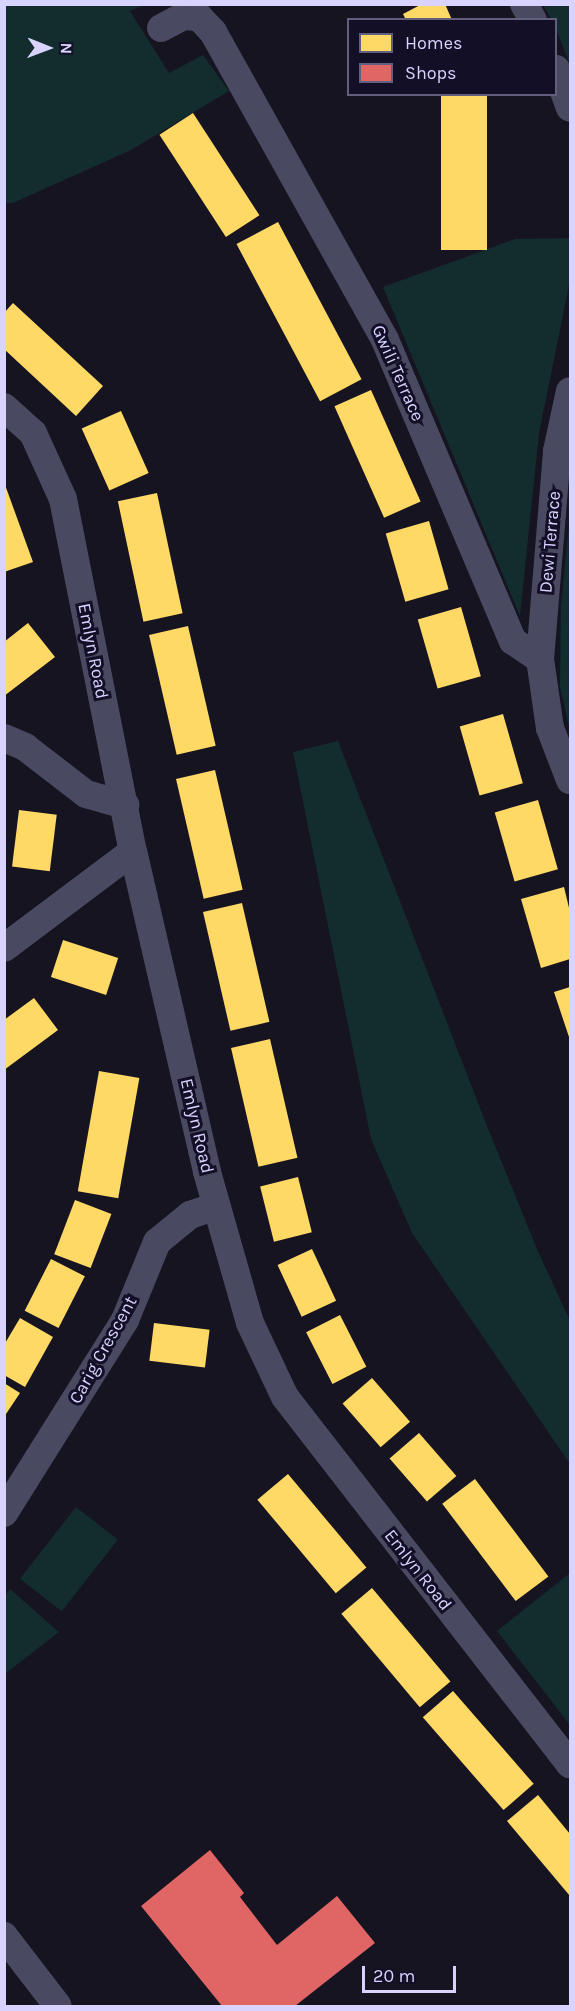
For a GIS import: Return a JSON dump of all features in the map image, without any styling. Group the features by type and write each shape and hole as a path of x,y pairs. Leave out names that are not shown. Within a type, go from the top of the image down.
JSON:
{"street":[{"path":"524,4 531,18"},
{"name":"Gwili Terrace","path":"161,28 184,16 198,16 213,32 385,340 513,641 540,659"},
{"path":"557,74 570,108"},
{"name":"Dewi Terrace","path":"540,659 557,451 570,391"},
{"name":"Emlyn Road","path":"4,407 33,433 63,499 133,851 216,1206 250,1323 285,1397 570,1765"},
{"path":"540,659 550,728 570,780"},
{"path":"4,738 25,747 86,794 124,805"},
{"path":"4,948 133,851"},
{"name":"Carig Crescent","path":"4,1513 124,1320 157,1242 190,1215 216,1206"},
{"path":"4,1936 58,2007"}],"green space":[{"path":"4,5 144,5 130,11 169,73 203,55 229,91 131,150 13,203 5,203"},
{"path":"543,5 570,5 570,65 557,32 557,18 550,18"},
{"path":"570,238 570,280 539,433 520,616 383,287 515,239"},
{"path":"570,514 570,731 560,687 561,606"},
{"path":"338,741 487,1126 537,1249 570,1321 570,1464 412,1233 371,1139 293,752"},
{"path":"76,1507 118,1540 62,1611 20,1579"},
{"path":"570,1573 570,1725 497,1631"},
{"path":"10,1589 59,1632 5,1674 5,1596"}],"building: Homes":[{"path":"422,4 445,4 451,18 405,18 403,14"},
{"path":"441,96 487,96 487,250 441,250"},
{"path":"193,113 259,215 226,237 159,135"},
{"path":"278,222 362,379 320,401 237,244"},
{"path":"13,303 103,386 76,416 4,349 4,313"},
{"path":"371,390 421,501 384,518 334,406"},
{"path":"121,411 149,473 109,491 82,428"},
{"path":"4,482 33,562 4,572"},
{"path":"157,493 183,613 143,622 118,501"},
{"path":"429,521 449,589 405,602 386,533"},
{"path":"461,607 481,676 438,689 418,619"},
{"path":"28,623 55,657 4,696 4,642"},
{"path":"188,626 216,746 177,755 149,635"},
{"path":"503,714 523,783 480,796 460,726"},
{"path":"215,770 243,890 204,899 176,779"},
{"path":"538,800 558,869 515,882 495,812"},
{"path":"19,810 57,815 50,871 12,867"},
{"path":"564,887 570,912 570,959 541,968 521,899"},
{"path":"242,903 269,1022 230,1031 203,912"},
{"path":"63,940 118,958 106,995 51,977"},
{"path":"570,987 570,1040 554,992"},
{"path":"34,998 58,1030 4,1070 4,1020"},
{"path":"270,1039 297,1158 258,1167 231,1048"},
{"path":"99,1071 139,1078 118,1198 78,1191"},
{"path":"298,1177 312,1232 274,1242 260,1186"},
{"path":"75,1200 111,1214 91,1268 54,1254"},
{"path":"312,1249 336,1301 302,1317 278,1265"},
{"path":"51,1259 85,1276 59,1328 25,1311"},
{"path":"340,1315 366,1367 332,1384 306,1332"},
{"path":"20,1318 53,1337 25,1387 4,1375 4,1345"},
{"path":"154,1323 210,1330 205,1368 149,1361"},
{"path":"372,1378 410,1422 381,1447 343,1404"},
{"path":"4,1383 20,1393 4,1417"},
{"path":"419,1433 456,1476 427,1502 390,1459"},
{"path":"288,1474 366,1567 336,1593 257,1500"},
{"path":"475,1479 548,1576 516,1601 442,1504"},
{"path":"372,1588 450,1681 420,1707 341,1614"},
{"path":"453,1691 534,1784 504,1810 423,1717"},
{"path":"538,1795 570,1834 570,1896 507,1821"}],"building: Shops":[{"path":"210,1850 244,1893 240,1897 277,1945 337,1896 375,1943 295,2006 222,2006 141,1906"}]}
